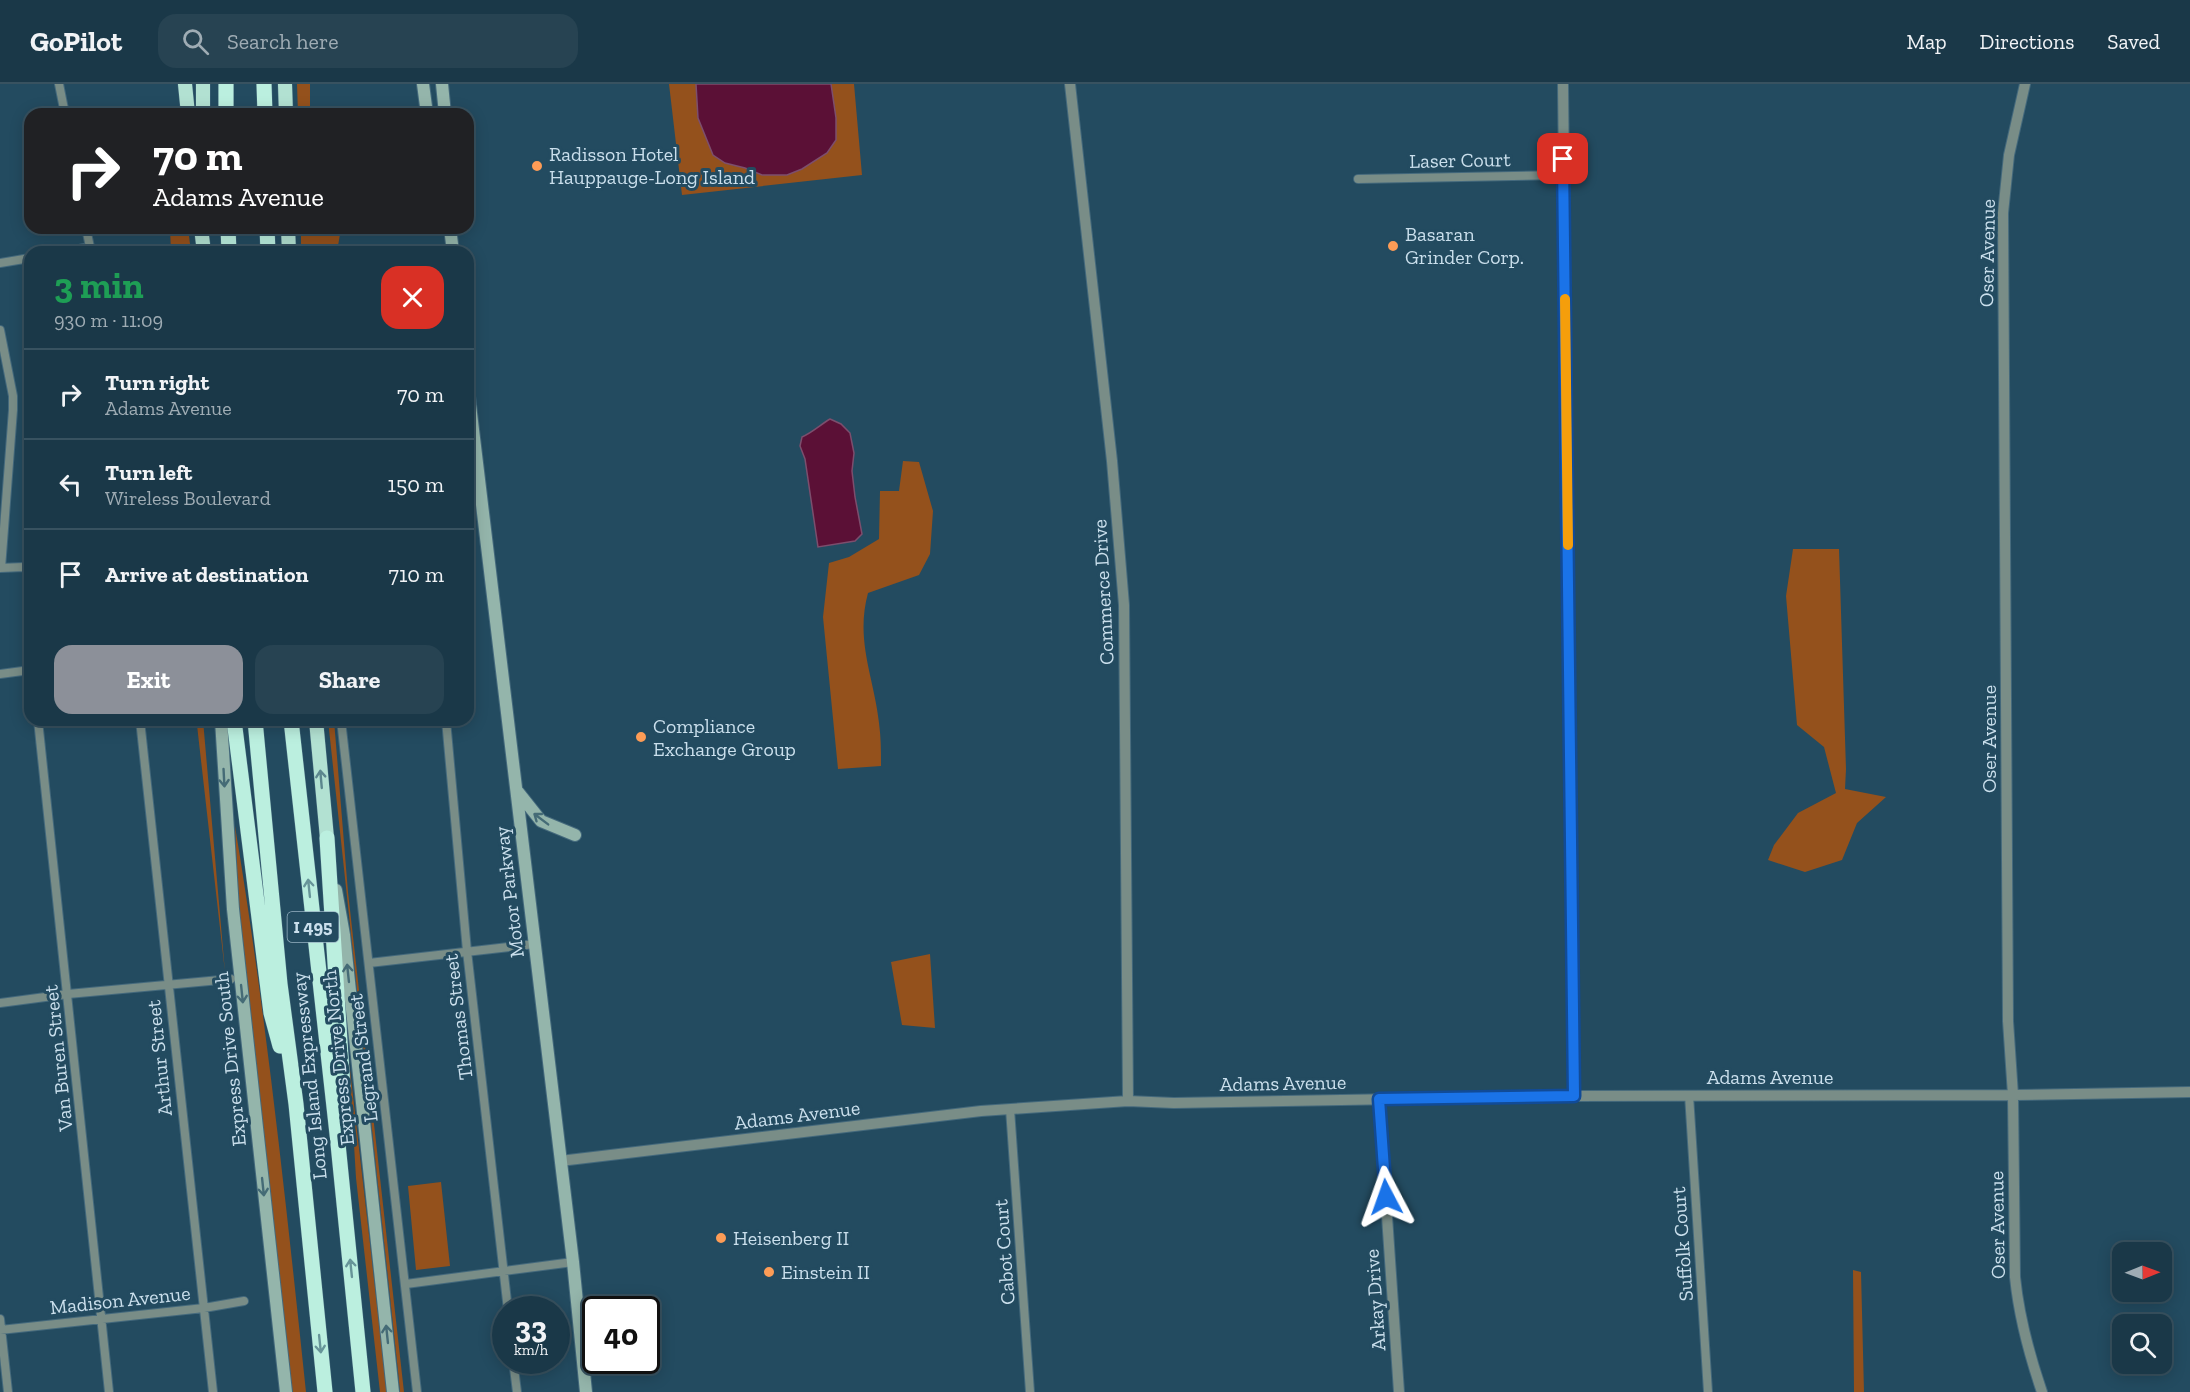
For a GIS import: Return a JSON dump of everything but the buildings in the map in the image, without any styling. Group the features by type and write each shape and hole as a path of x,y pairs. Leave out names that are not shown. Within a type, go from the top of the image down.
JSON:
{"highway":[{"path":"185,84 187,108"},
{"path":"203,84 203,108"},
{"path":"226,84 226,108"},
{"path":"264,84 265,108"},
{"path":"286,108 287,84"},
{"path":"235,726 271,1013 296,1104"},
{"name":"Long Island Expressway","path":"256,726 280,984 296,1104 325,1392"},
{"name":"Long Island Expressway","path":"292,726 363,1392"},
{"name":"Express Drive North","path":"317,726 327,838"},
{"path":"327,838 343,1088 337,1134"}],"main road":[{"path":"423,84 426,108"},
{"path":"442,84 445,108"},
{"name":"Motor Parkway","path":"474,438 573,1262 586,1392"},
{"name":"Express Drive South","path":"221,726 233,909 286,1392"},
{"path":"516,790 541,821 575,835"},
{"name":"Express Drive North","path":"327,838 344,935 393,1392"}],"street":[{"path":"59,84 64,108"},
{"name":"Commerce Drive","path":"1070,84 1112,461 1124,605 1128,1101"},
{"path":"1563,84 1574,1096"},
{"name":"Oser Avenue","path":"2025,84 2009,154 2003,213 2008,1021 2013,1095 2015,1277 2023,1334 2042,1392"},
{"name":"Laser Court","path":"1358,179 1563,175"},
{"path":"0,263 24,259"},
{"path":"0,330 13,396 0,568 24,567"},
{"path":"0,674 24,671"},
{"name":"Van Buren Street","path":"39,726 109,1392"},
{"name":"Arthur Street","path":"141,726 213,1392"},
{"name":"Legrand Street","path":"342,726 417,1392"},
{"name":"Thomas Street","path":"447,726 467,951 507,1296"},
{"path":"369,963 534,944"},
{"path":"0,1003 68,994 231,979"},
{"name":"Adams Avenue","path":"560,1161 1010,1109 1128,1101 1174,1103 1574,1096 2013,1095 2190,1092"},
{"name":"Suffolk Court","path":"1689,1095 1708,1392"},
{"name":"Arkay Drive","path":"1379,1099 1399,1392"},
{"name":"Cabot Court","path":"1010,1109 1030,1392"},
{"path":"406,1284 573,1262"},
{"name":"Madison Avenue","path":"1,1330 204,1308 244,1301"},
{"path":"0,1318 8,1392"},
{"path":"515,1374 517,1392"}],"shaded area":[{"path":"297,84 310,84 310,108 298,108"},
{"path":"669,84 854,84 862,175 682,195"},
{"path":"696,84 831,84 836,118 836,140 827,153 802,169 787,175 762,175 725,163 713,155 698,118"},
{"path":"170,234 189,234 190,246 171,246"},
{"path":"301,234 340,234 338,246 301,246"},
{"path":"830,419 841,424 850,433 854,453 852,471 855,497 862,534 855,541 818,547 805,459 800,446 802,437"},
{"path":"903,461 919,462 933,511 930,554 919,575 868,593 864,643 877,706 881,766 838,769 823,617 829,563 849,557 879,539 880,491 899,491"},
{"path":"1793,549 1839,549 1845,789 1886,797 1857,823 1842,860 1805,872 1768,860 1774,845 1798,813 1836,793 1824,747 1797,725 1786,596"},
{"path":"197,726 204,726 225,972"},
{"path":"329,726 334,726 348,892 404,1392 400,1392"},
{"path":"235,826 266,1037 306,1392 291,1392 239,919"},
{"path":"930,954 935,1028 902,1025 891,962"},
{"path":"349,1061 387,1392 380,1392 356,1178"},
{"path":"441,1182 450,1266 416,1270 408,1186"},
{"path":"1853,1270 1861,1272 1864,1392 1854,1392"}],"slow traffic":[{"path":"1565,299 1568,545"}],"place":[{"name":"Radisson Hotel Hauppauge-Long Island","path":"537,166"},
{"name":"Basaran Grinder Corp.","path":"1393,246"},
{"name":"Compliance Exchange Group","path":"641,737"},
{"name":"Heisenberg II","path":"721,1238"},
{"name":"Einstein II","path":"769,1272"}],"route":[{"path":"1386,1197 1379,1099 1574,1096 1563,159"}]}
